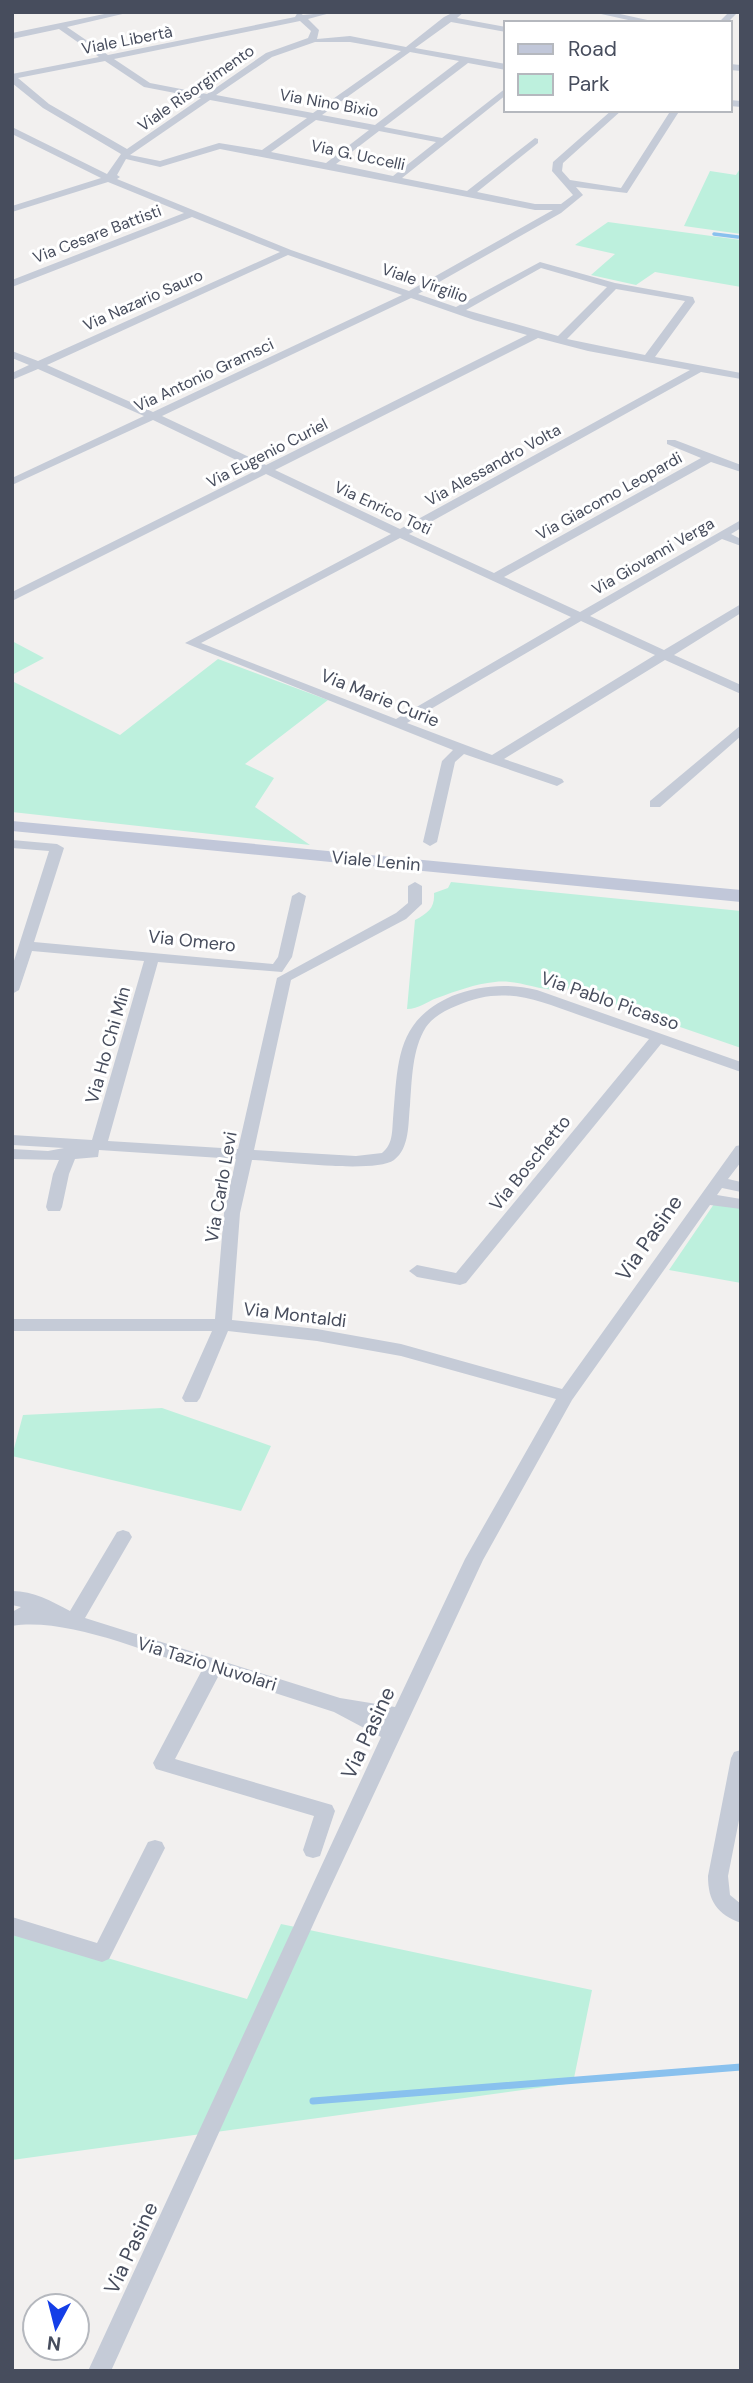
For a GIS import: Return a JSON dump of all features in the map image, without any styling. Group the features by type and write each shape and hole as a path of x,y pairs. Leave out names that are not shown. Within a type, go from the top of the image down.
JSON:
{"main road":[{"name":"Viale Lenin","path":"12,827 741,896"}],"street":[{"path":"12,36 127,12"},
{"path":"294,12 306,18 321,36 407,48 504,67"},
{"name":"Viale Libertà","path":"12,78 330,12"},
{"path":"265,152 460,12"},
{"path":"600,13 646,21"},
{"path":"447,19 504,29"},
{"name":"Via Nino Bixio","path":"60,26 147,85 445,141"},
{"name":"Viale Risorgimento","path":"110,180 121,173 128,156 265,57 321,36 350,39"},
{"path":"329,165 466,60"},
{"path":"12,78 46,106 128,156 150,164"},
{"path":"395,179 504,93"},
{"path":"562,208 578,195 557,171 558,162 616,112"},
{"path":"570,183 624,191 675,112"},
{"name":"Viale Virgilio","path":"12,130 110,180 288,252 457,311 559,341 697,370 741,376"},
{"path":"470,193 535,141"},
{"name":"Via G. Uccelli","path":"150,164 164,164 225,145 535,207 562,208"},
{"path":"136,172 150,164"},
{"path":"12,209 110,180"},
{"name":"Via Antonio Gramsci","path":"12,482 408,294 562,208"},
{"name":"Via Cesare Battisti","path":"12,284 193,213"},
{"name":"Via Nazario Sauro","path":"12,377 288,252"},
{"path":"457,311 540,265 614,286 689,299 690,302 647,359"},
{"path":"559,341 614,286"},
{"name":"Via Eugenio Curiel","path":"12,597 535,335"},
{"name":"Via Enrico Toti","path":"12,354 154,416 400,534 741,690"},
{"name":"Via Alessandro Volta","path":"191,643 400,534 697,370"},
{"path":"671,442 710,458"},
{"name":"Via Giacomo Leopardi","path":"495,578 710,458 741,470"},
{"name":"Via Giovanni Verga","path":"397,723 741,523"},
{"path":"721,534 741,543"},
{"path":"493,760 741,608"},
{"name":"Via Marie Curie","path":"191,643 462,749 557,782"},
{"path":"655,804 741,729"},
{"path":"430,842 449,761 462,749"},
{"path":"12,844 57,848 12,990"},
{"path":"280,974 401,916 415,904 415,886"},
{"path":"280,974 299,896"},
{"name":"Via Omero","path":"27,946 153,956 280,974"},
{"name":"Via Ho Chi Min","path":"99,1144 153,956"},
{"name":"Via Carlo Levi","path":"191,1398 223,1325 232,1213 280,974"},
{"name":"Via Pablo Picasso","path":"12,1154 99,1144 356,1161 383,1160 395,1152 411,1047 420,1025 434,1010 460,998 485,991 511,989 532,993 741,1067"},
{"name":"Via Boschetto","path":"417,1271 460,1279 658,1038"},
{"name":"Via Pablo Picasso","path":"12,1140 104,1153 230,1159 245,1154"},
{"path":"54,1207 61,1174 71,1149"},
{"name":"Via Pasine","path":"99,2371 474,1559 566,1396 741,1150"},
{"path":"717,1182 741,1186"},
{"path":"704,1199 741,1204"},
{"name":"Via Montaldi","path":"12,1325 223,1325 317,1335 401,1350 566,1396"},
{"path":"73,1622 123,1537"},
{"name":"Via Tazio Nuvolari","path":"18,1604 341,1706 400,1716"},
{"path":"214,1666 163,1763 325,1811 313,1850"},
{"name":"Via Tazio Nuvolari","path":"341,1706 393,1734"},
{"path":"741,1758 718,1894 725,1906 741,1914"},
{"path":"12,1926 102,1953 156,1848"}],"green space":[{"path":"741,167 741,234 684,226 710,171 736,175"},
{"path":"608,222 741,240 741,287 655,272 636,285 591,275 615,254 575,245"},
{"path":"12,641 44,658 12,675"},
{"path":"218,659 328,700 245,764 274,778 255,807 310,845 12,812 12,681 120,735"},
{"path":"451,882 741,911 741,1048 570,989 550,990 495,982 466,988 419,1007 407,1009 415,920 430,910 434,893 448,888"},
{"path":"714,1204 741,1208 741,1283 669,1270"},
{"path":"162,1408 271,1446 241,1511 12,1456 23,1415"},
{"path":"281,1924 592,1990 573,2083 12,2160 12,1930 247,1999"}],"waterway":[{"path":"714,234 738,237"},
{"path":"313,2101 741,2067"}]}
